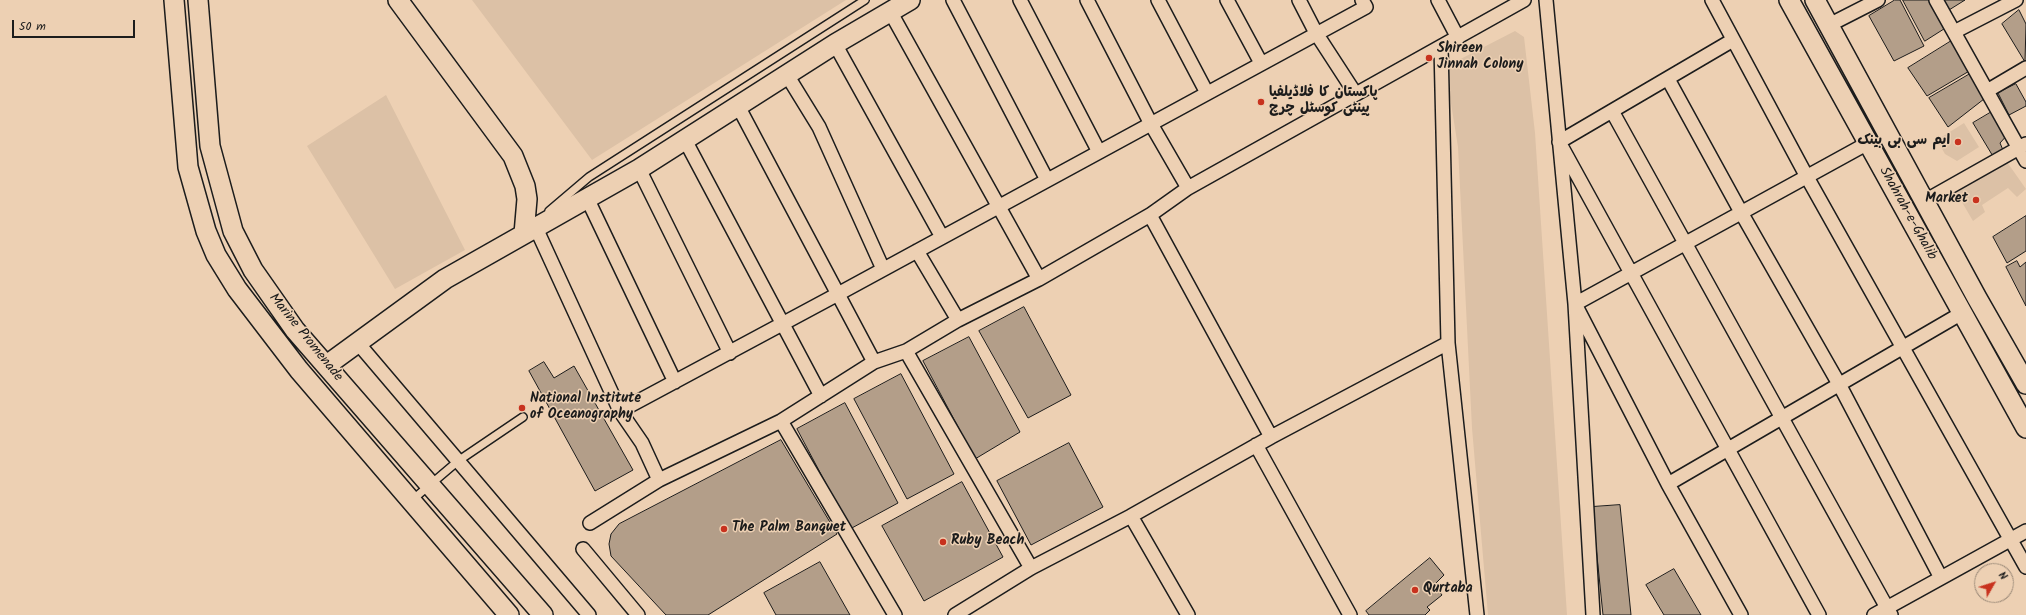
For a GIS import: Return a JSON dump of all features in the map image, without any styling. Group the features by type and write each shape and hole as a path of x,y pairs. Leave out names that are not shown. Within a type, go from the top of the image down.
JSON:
{"main road":[{"name":"Marine Promenade","path":"174,0 188,167 206,231 216,255 237,289 299,370 509,615"},
{"name":"Marine Promenade","path":"198,0 210,146 233,231 253,270 274,303 295,330 543,615"},
{"path":"398,0 513,156 525,186 530,231"},
{"path":"327,366 357,342 445,278 639,169 835,44 891,13 910,0"},
{"name":"Shahrah-e-Ghalib","path":"1789,0 2026,428"},
{"name":"Shahrah-e-Ghalib","path":"1815,0 1977,298 2026,384"}],"street":[{"path":"952,0 1047,180"},
{"path":"1020,0 1099,152"},
{"path":"1087,0 1151,124 1188,188"},
{"path":"1158,0 1207,93"},
{"path":"1227,0 1261,63"},
{"path":"1299,0 1316,33 1355,93"},
{"path":"620,411 730,353 1366,6 1362,0"},
{"path":"1438,0 1458,38"},
{"path":"590,523 658,480 781,421 874,362 906,351 958,320 1039,279 1150,214 1188,188 1355,93 1458,38 1524,0"},
{"path":"1546,0 1575,304 1593,615"},
{"path":"1712,0 1807,177 2026,567"},
{"path":"1829,25 1878,0"},
{"path":"1936,0 1987,90 2023,146 2026,161"},
{"path":"1954,32 2016,0"},
{"path":"891,13 1039,279"},
{"path":"1560,142 1734,40"},
{"path":"835,44 942,237"},
{"path":"1441,47 1448,343 1477,615"},
{"path":"1987,90 2026,68"},
{"path":"787,75 819,127 883,269"},
{"path":"1668,79 1742,214 1839,384 1941,578"},
{"path":"738,106 874,362"},
{"path":"1612,111 1889,612"},
{"path":"685,140 821,396"},
{"path":"1560,142 1819,615"},
{"path":"1575,304 1742,214 1868,143"},
{"path":"1925,201 2023,146"},
{"path":"639,169 730,353"},
{"path":"587,198 675,382"},
{"path":"1150,214 1271,437"},
{"path":"530,231 620,411 642,444 658,480"},
{"path":"917,251 958,320"},
{"path":"1575,304 1668,484 1741,615"},
{"path":"1668,484 1728,447 1962,313"},
{"path":"357,342 590,615"},
{"path":"955,615 1031,568 1131,516 1256,445 1448,343"},
{"path":"906,351 1031,568"},
{"path":"781,421 895,615"},
{"path":"1256,445 1350,615"},
{"path":"1131,516 1188,615"},
{"path":"1874,615 1889,612 1941,578 2026,531"},
{"path":"583,549 638,615"}],"lane":[{"path":"530,231 589,177 865,0"},
{"path":"411,501 458,461 523,417"}],"shaded area":[{"path":"472,0 846,0 592,160"},
{"path":"1515,31 1524,37 1535,133 1567,615 1488,615 1472,428 1458,147 1446,72 1447,66"},
{"path":"386,95 465,250 395,289 307,146"},
{"path":"1964,123 1979,147 1957,161 1945,154 1937,140"},
{"path":"2007,162 2026,189 2017,197 2008,188 1982,205 1985,212 1973,221 1956,192"}],"building":[{"path":"1895,0 1900,0 1924,46 1894,61 1869,16"},
{"path":"1903,0 1931,0 1947,27 1925,41"},
{"path":"1943,0 1965,0 1949,10"},
{"path":"2019,10 2026,24 2025,62 2002,24"},
{"path":"1953,40 1971,70 1927,96 1908,68"},
{"path":"1970,74 1984,99 1948,127 1929,98"},
{"path":"2016,84 2026,102 2026,106 2009,115 1998,93"},
{"path":"1995,110 2009,133 2000,143 2003,150 1994,158 1973,123"},
{"path":"2026,216 2026,251 2007,263 1993,237"},
{"path":"2017,261 2020,267 2026,262 2026,306 2006,267"},
{"path":"1024,307 1071,395 1028,418 979,331"},
{"path":"969,337 1020,432 975,459 923,361"},
{"path":"544,362 554,378 574,366 633,470 595,491 529,371"},
{"path":"901,374 954,474 907,499 854,399"},
{"path":"845,403 898,503 850,529 797,429"},
{"name":"The Palm Banquet","path":"781,440 837,534 708,615 666,615 611,556 609,544 611,534 619,524"},
{"path":"1069,443 1103,507 1031,545 997,481"},
{"name":"Ruby Beach","path":"962,482 1003,557 924,601 882,526"},
{"path":"1620,505 1631,615 1603,615 1592,507"},
{"name":"Qurtaba","path":"1430,558 1444,575 1434,585 1442,595 1427,607 1430,610 1425,615 1369,615 1366,611"},
{"path":"820,562 850,615 776,615 764,593"},
{"path":"1674,569 1701,615 1664,615 1646,585"}],"place":[{"name":"Shireen Jinnah Colony","path":"1429,58"},
{"name":"پاکستان کا فلاڈیلفیا پینٹی کوسٹل چرچ","path":"1261,102"},
{"name":"ایم سی بی بینک","path":"1958,142"},
{"name":"Market","path":"1976,200"},
{"name":"National Institute of Oceanography","path":"522,408"},
{"name":"The Palm Banquet","path":"724,529"},
{"name":"Ruby Beach","path":"943,542"},
{"name":"Qurtaba","path":"1415,590"}]}
